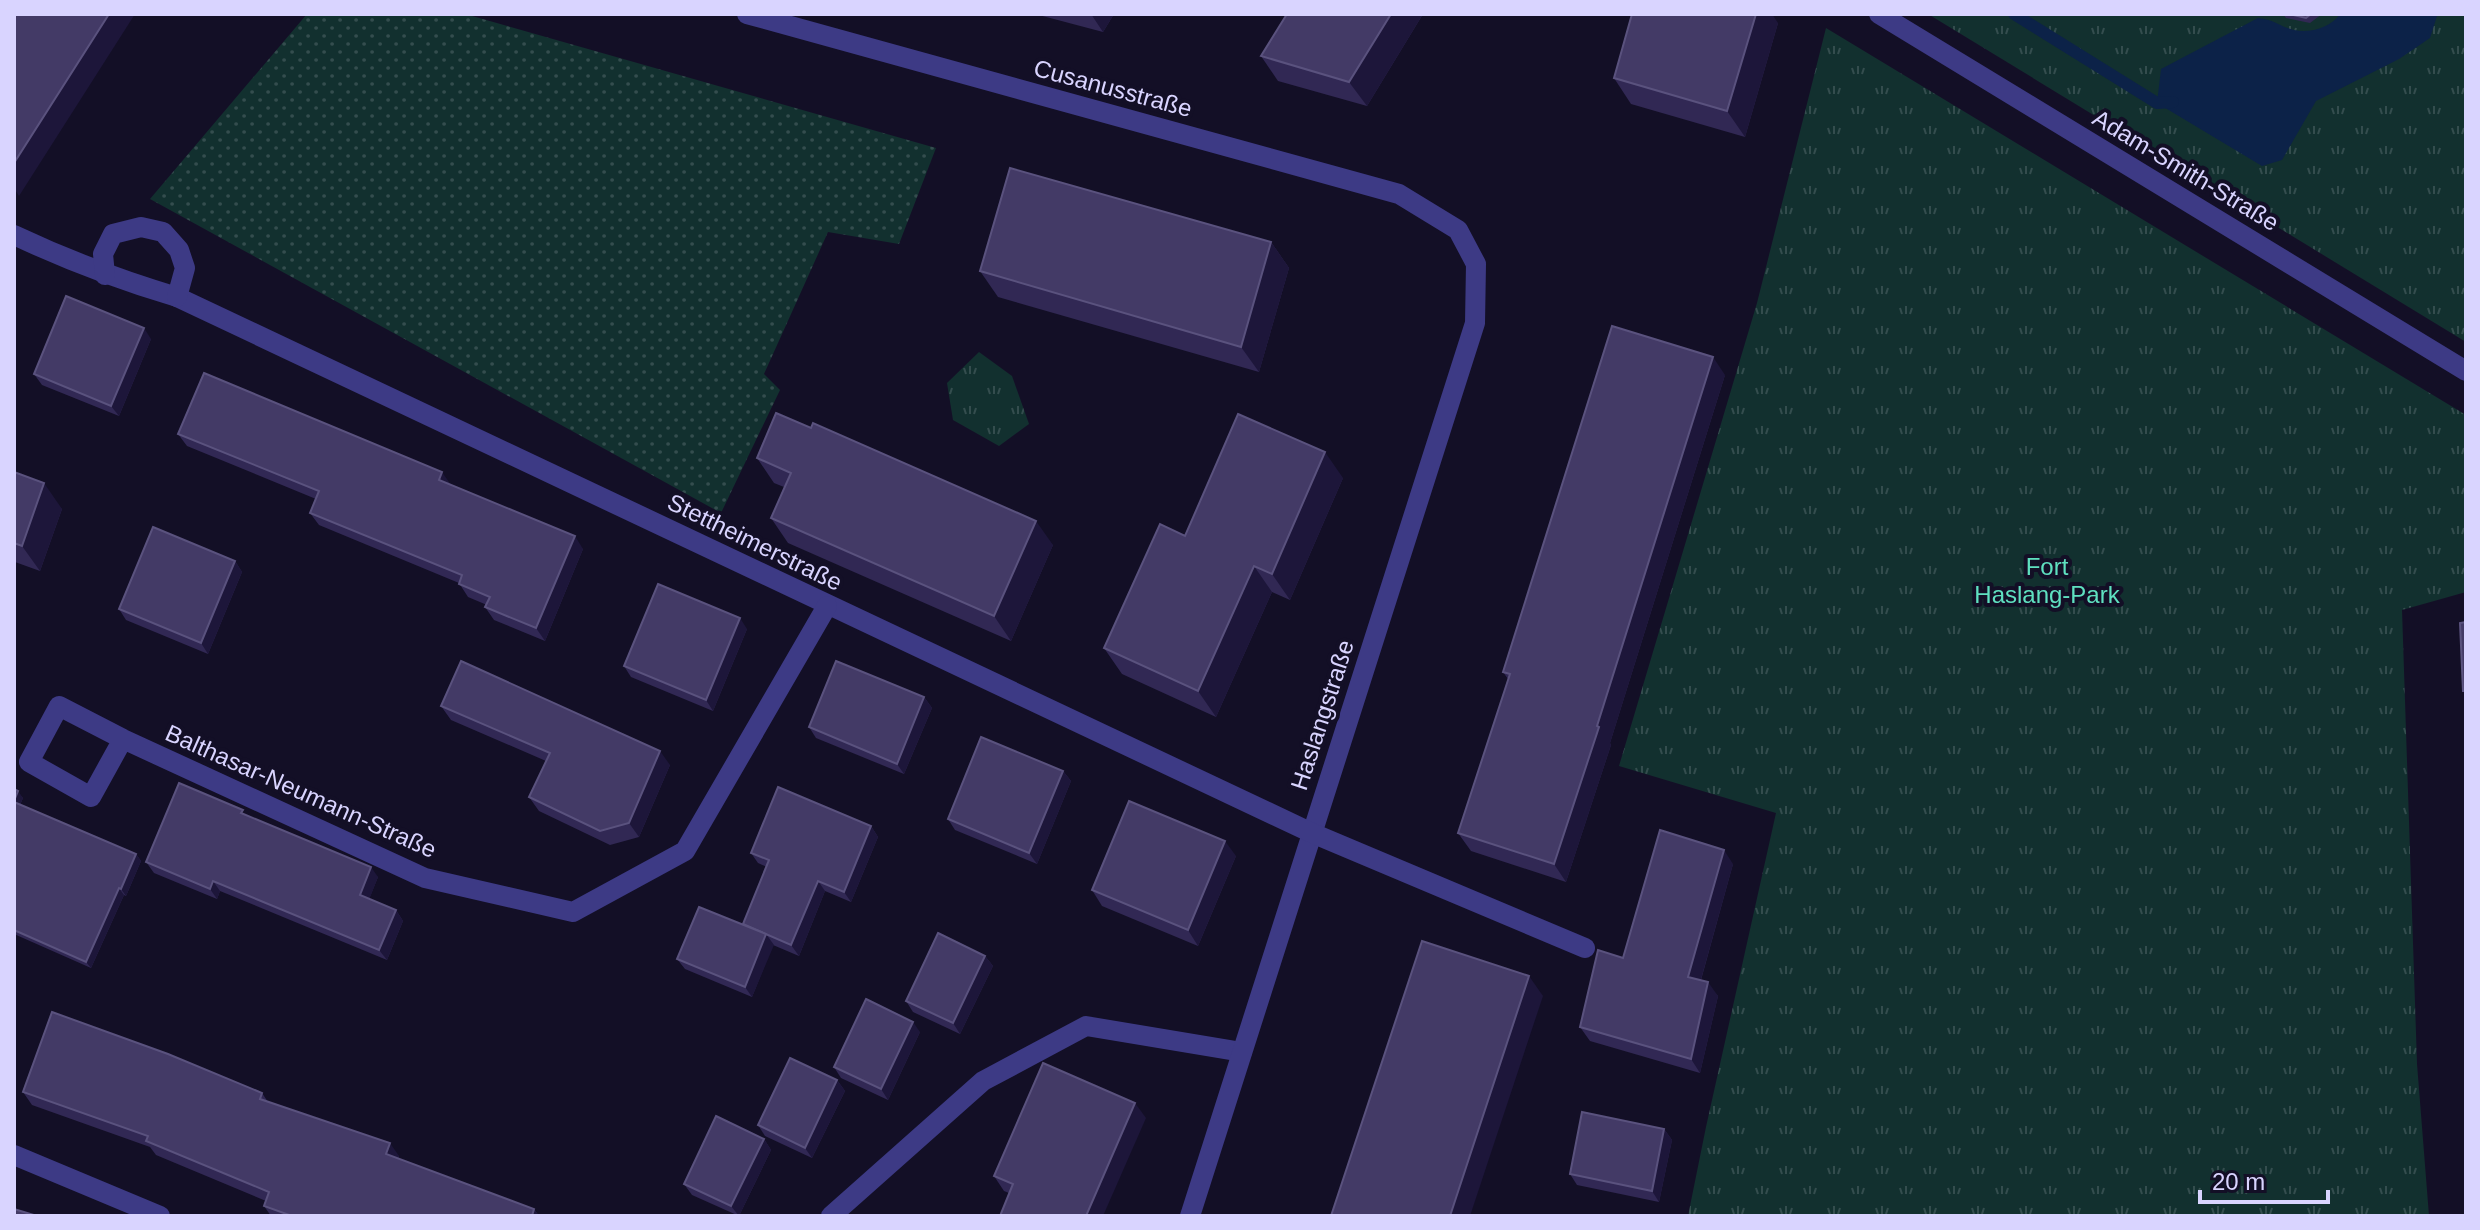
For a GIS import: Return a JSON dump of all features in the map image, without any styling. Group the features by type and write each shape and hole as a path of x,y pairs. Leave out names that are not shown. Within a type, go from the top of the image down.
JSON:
{"street":[{"name":"Cusanusstraße","path":"747,14 1399,194 1458,230"},
{"name":"Adam-Smith-Straße","path":"1879,14 2466,371"},
{"path":"105,275 103,254 113,234 141,227 163,232 179,250 185,268 177,297"},
{"name":"Haslangstraße","path":"1190,1216 1475,323 1476,264 1458,230"},
{"name":"Stettheimerstraße","path":"14,235 105,275 177,297 1312,833 1585,948"},
{"name":"Balthasar-Neumann-Straße","path":"123,739 91,797 29,762 59,706 123,739 425,878 573,912 685,851 827,606"},
{"path":"831,1216 983,1081 1086,1026 1242,1052"},
{"path":"14,1155 160,1216"}],"green space":[{"path":"307,14 465,14 936,148 899,244 828,232 764,374 780,390 721,513 150,199"},
{"path":"1928,14 2466,14 2466,342"},
{"name":"Fort Haslang-Park","path":"1826,28 2466,415 2466,592 2402,610 2417,1064 2429,1216 1688,1216 1776,813 1619,766 1757,303"},
{"path":"979,352 1012,376 1029,424 999,446 953,420 947,383"}],"water":[{"path":"2340,14 2437,16 2430,38 2399,59 2316,101 2282,160 2262,166 2157,103 2161,69 2258,18 2289,29 2306,31 2326,26"}],"building":[{"path":"14,14 109,14 14,163"},
{"path":"1287,14 1391,14 1349,82 1261,56"},
{"path":"1632,14 1756,14 1727,111 1614,78"},
{"path":"2289,14 2311,14 2306,18"},
{"path":"1010,168 1271,242 1241,347 980,271"},
{"path":"66,296 144,328 111,406 34,374"},
{"path":"1612,326 1713,357 1554,864 1458,833 1510,674 1503,672"},
{"path":"204,373 442,472 439,480 575,536 536,628 485,607 490,597 459,584 462,575 310,513 319,491 178,434"},
{"path":"776,413 811,428 813,423 1036,521 994,616 771,518 791,473 757,458"},
{"path":"1238,414 1325,452 1272,574 1254,566 1198,691 1104,648 1160,524 1185,536"},
{"path":"14,472 44,483 22,546 14,543"},
{"path":"153,527 235,561 201,643 119,609"},
{"path":"658,584 740,618 706,700 624,666"},
{"path":"2466,622 2466,691 2463,691 2460,623"},
{"path":"461,661 660,751 629,823 600,831 529,797 550,753 441,706"},
{"path":"836,661 924,697 897,764 809,727"},
{"path":"981,737 1063,771 1029,853 948,819"},
{"path":"179,783 243,810 241,813 371,867 360,895 396,910 379,950 213,881 210,889 146,862"},
{"path":"778,787 871,826 844,892 818,881 791,945 743,924 769,860 751,853"},
{"path":"1129,801 1225,841 1188,930 1092,890"},
{"path":"14,802 136,854 86,962 14,930"},
{"path":"1660,830 1724,850 1688,977 1708,982 1691,1059 1580,1027 1598,950 1623,958"},
{"path":"699,907 766,934 745,987 677,959"},
{"path":"938,933 985,956 953,1023 906,1001"},
{"path":"1422,941 1529,976 1450,1216 1331,1216"},
{"path":"866,999 913,1022 881,1089 834,1067"},
{"path":"52,1012 168,1054 262,1093 260,1099 390,1143 386,1154 534,1209 532,1216 292,1216 264,1206 269,1192 146,1141 148,1136 23,1092"},
{"path":"790,1058 837,1080 805,1148 758,1125"},
{"path":"1043,1063 1135,1103 1086,1216 1000,1216 1013,1184 994,1176"},
{"path":"1582,1112 1664,1129 1652,1191 1570,1174"},
{"path":"716,1116 764,1139 731,1206 684,1184"},
{"path":"14,1209 37,1216 14,1216"}],"waterway":[{"path":"2014,14 2157,103 2173,102"}]}
